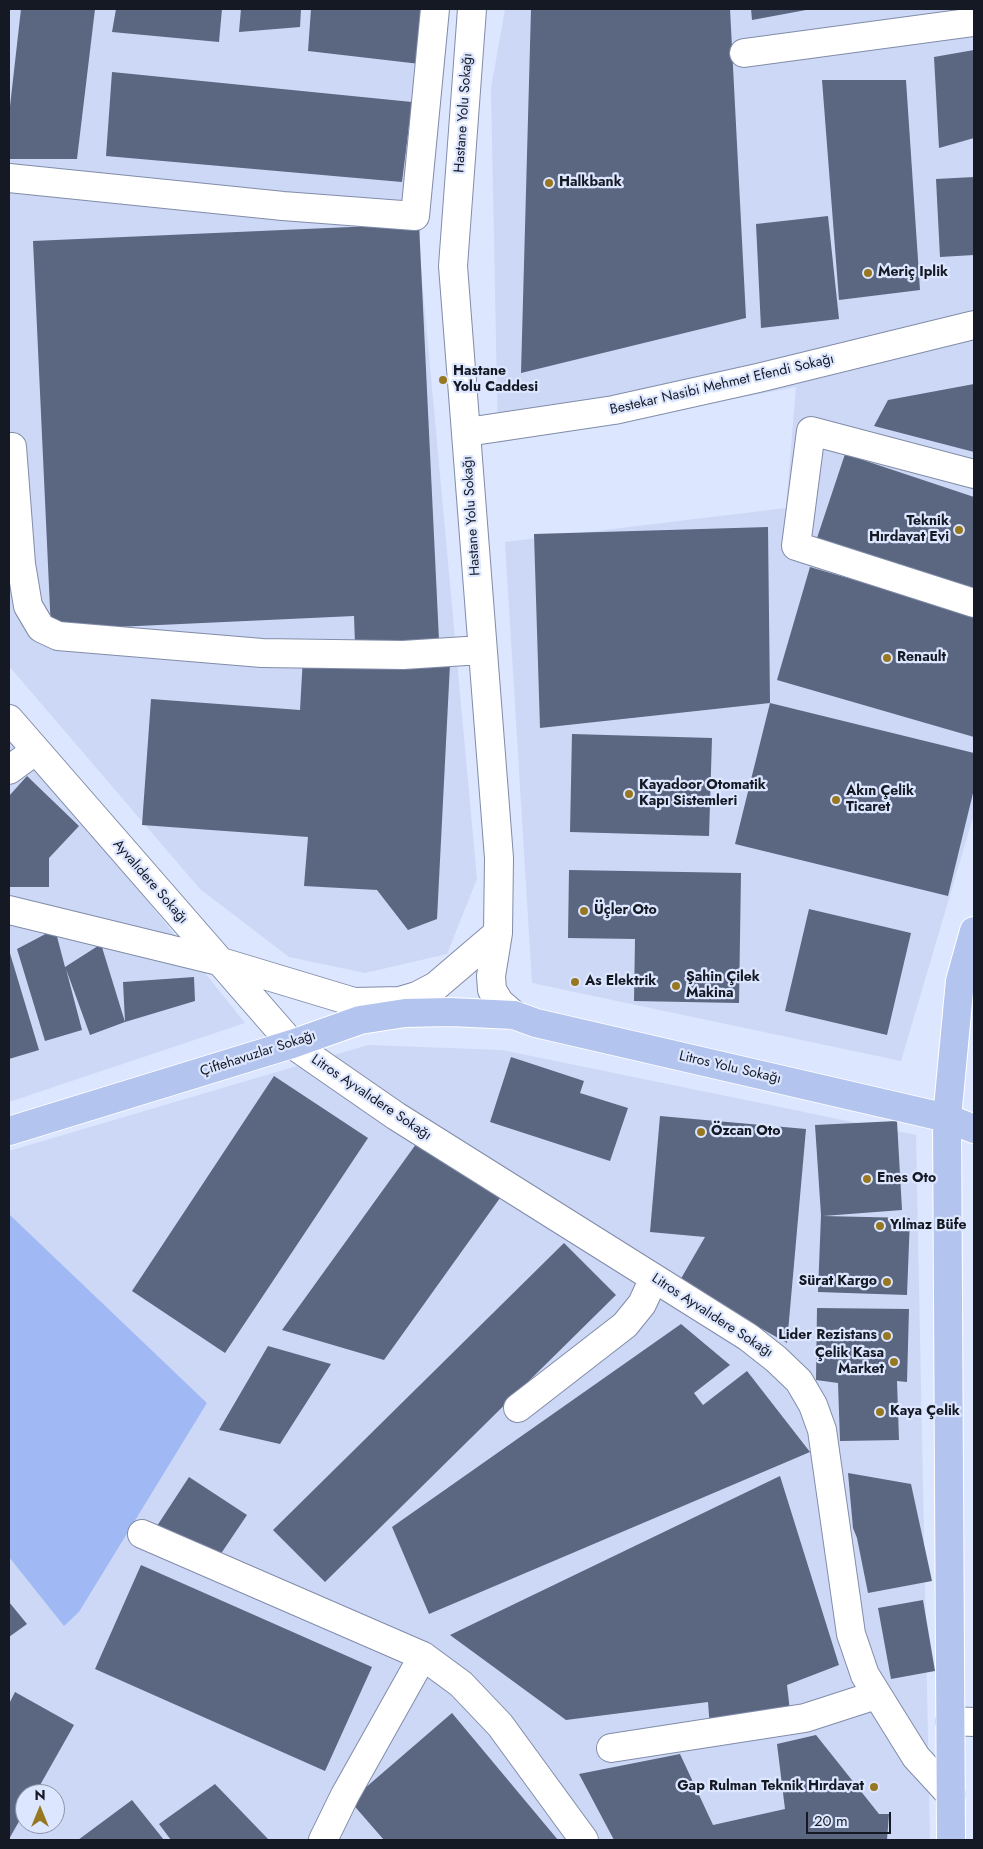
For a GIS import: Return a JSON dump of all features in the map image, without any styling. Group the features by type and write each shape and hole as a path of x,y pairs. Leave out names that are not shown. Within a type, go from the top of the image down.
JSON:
{"main road":[{"path":"951,1840 951,1794 962,1722 947,1118 960,981 974,931"},
{"name":"Çiftehavuzlar Sokağı","path":"9,1131 292,1044 360,1020 405,1013 514,1015"},
{"name":"Litros Yolu Sokağı","path":"514,1015 536,1023 947,1118 974,1128"},
{"path":"947,1118 958,1135 974,1149"}],"street":[{"path":"9,178 282,206 415,216 435,9"},
{"name":"Hastane Yolu Sokağı","path":"472,9 453,266 499,858 498,933 491,976 492,990 500,1003 514,1015"},
{"path":"744,53 974,22"},
{"name":"Bestekar Nasibi Mehmet Efendi Sokağı","path":"466,432 614,410 758,378 974,325"},
{"path":"974,474 811,430 796,546 974,604"},
{"path":"12,447 21,564 28,606 41,628 58,636 262,653 403,656 482,650"},
{"name":"Ayvalıdere Sokağı","path":"9,719 292,1044"},
{"path":"9,770 35,751"},
{"path":"9,910 218,961 354,1002 400,1002 417,996 436,986 498,933"},
{"path":"327,1031 332,1018 333,1005 329,996"},
{"name":"Litros Ayvalıdere Sokağı","path":"292,1044 396,1116 748,1337 776,1359 799,1381 813,1405 822,1430 852,1634 865,1675 916,1758 951,1794"},
{"path":"518,1408 625,1325 642,1304 654,1278"},
{"path":"142,1534 423,1656 461,1684 500,1725 584,1840"},
{"path":"323,1840 345,1796 423,1656"},
{"path":"611,1748 805,1718 876,1695"}],"shaded area":[{"path":"9,9 445,9 419,246 477,879 447,954 365,973 289,957 200,889 9,666"},
{"path":"505,9 974,9 974,814 901,1061 532,983 505,542 786,508 796,387 498,443 491,88"},
{"path":"9,728 39,765 245,1023 9,1102"},
{"path":"368,1045 502,1050 916,1135 930,1840 9,1840 9,1557 64,1625 79,1612 207,1403 9,1214 9,1151"},
{"path":"9,1214 207,1403 79,1612 64,1626 9,1557"}],"building":[{"path":"21,9 95,9 77,159 9,159 9,115"},
{"path":"116,9 222,9 219,42 112,32"},
{"path":"241,9 301,9 300,27 239,32"},
{"path":"311,9 425,9 420,64 308,51"},
{"path":"531,9 730,9 746,318 521,373"},
{"path":"751,9 806,9 806,10 752,20"},
{"path":"974,50 974,138 939,148 934,57"},
{"path":"112,72 412,102 402,182 106,156"},
{"path":"822,80 906,80 920,290 839,300"},
{"path":"974,177 974,255 940,257 936,179"},
{"path":"828,216 839,319 761,328 756,224"},
{"path":"419,224 439,640 355,644 354,616 51,630 33,241"},
{"path":"974,384 974,452 874,426 888,400"},
{"path":"845,454 974,497 974,590 817,538"},
{"path":"768,527 770,703 540,728 534,534"},
{"path":"810,567 974,615 974,737 777,680"},
{"path":"303,657 450,664 437,919 408,930 377,890 304,886 308,837 142,825 151,699 300,710"},
{"path":"770,703 974,753 974,789 948,896 735,844"},
{"path":"572,734 712,738 709,836 570,832"},
{"path":"27,776 79,826 49,858 49,887 9,887 9,796"},
{"path":"569,870 741,873 739,1003 634,1001 635,939 568,938"},
{"path":"809,909 911,933 887,1035 785,1011"},
{"path":"55,929 65,967 101,944 125,1022 90,1035 66,969 82,1030 45,1041 17,949"},
{"path":"9,950 39,1050 9,1059"},
{"path":"194,977 195,1001 125,1022 123,982"},
{"path":"511,1057 584,1081 580,1093 628,1108 610,1161 490,1122"},
{"path":"274,1076 368,1138 225,1353 132,1291"},
{"path":"660,1116 806,1129 787,1343 679,1282 705,1237 650,1232"},
{"path":"897,1121 902,1210 823,1216 910,1218 907,1295 818,1292 821,1215 815,1125"},
{"path":"419,1140 500,1198 384,1360 282,1330"},
{"path":"564,1243 616,1295 325,1582 273,1530"},
{"path":"817,1308 909,1309 907,1382 897,1381 899,1440 840,1441 838,1383 816,1380"},
{"path":"681,1324 730,1365 694,1393 703,1405 747,1371 810,1452 429,1614 392,1527"},
{"path":"268,1346 331,1364 280,1444 219,1430"},
{"path":"848,1473 911,1484 932,1581 868,1593 857,1538 853,1528"},
{"path":"780,1476 839,1665 787,1685 790,1711 710,1729 708,1702 566,1720 450,1635"},
{"path":"189,1477 247,1515 214,1564 157,1526"},
{"path":"141,1565 372,1667 325,1771 95,1669"},
{"path":"923,1600 935,1671 891,1679 878,1608"},
{"path":"9,1602 27,1624 9,1637"},
{"path":"15,1692 74,1725 41,1784 15,1784 15,1828 9,1839 9,1704"},
{"path":"452,1713 558,1840 384,1840 350,1801"},
{"path":"816,1735 879,1814 889,1814 887,1840 614,1840 579,1774 680,1754 713,1825 785,1809 777,1744"},
{"path":"215,1784 269,1840 171,1840 159,1824"},
{"path":"132,1800 164,1840 78,1840"}],"place":[{"name":"Halkbank","path":"549,183"},
{"name":"Meriç Iplik","path":"868,273"},
{"name":"Hastane Yolu Caddesi","path":"443,380"},
{"name":"Teknik Hırdavat Evi","path":"959,530"},
{"name":"Renault","path":"887,658"},
{"name":"Kayadoor Otomatik Kapı Sistemleri","path":"629,794"},
{"name":"Akın Çelik Ticaret","path":"836,800"},
{"name":"Üçler Oto","path":"584,911"},
{"name":"As Elektrik","path":"575,982"},
{"name":"Şahin Çilek Makina","path":"676,986"},
{"name":"Özcan Oto","path":"701,1132"},
{"name":"Enes Oto","path":"867,1179"},
{"name":"Yılmaz Büfe","path":"880,1226"},
{"name":"Sürat Kargo","path":"887,1282"},
{"name":"Lider Rezistans","path":"887,1336"},
{"name":"Çelik Kasa Market","path":"894,1362"},
{"name":"Kaya Çelik","path":"880,1412"},
{"name":"Gap Rulman Teknik Hırdavat","path":"874,1787"}]}
